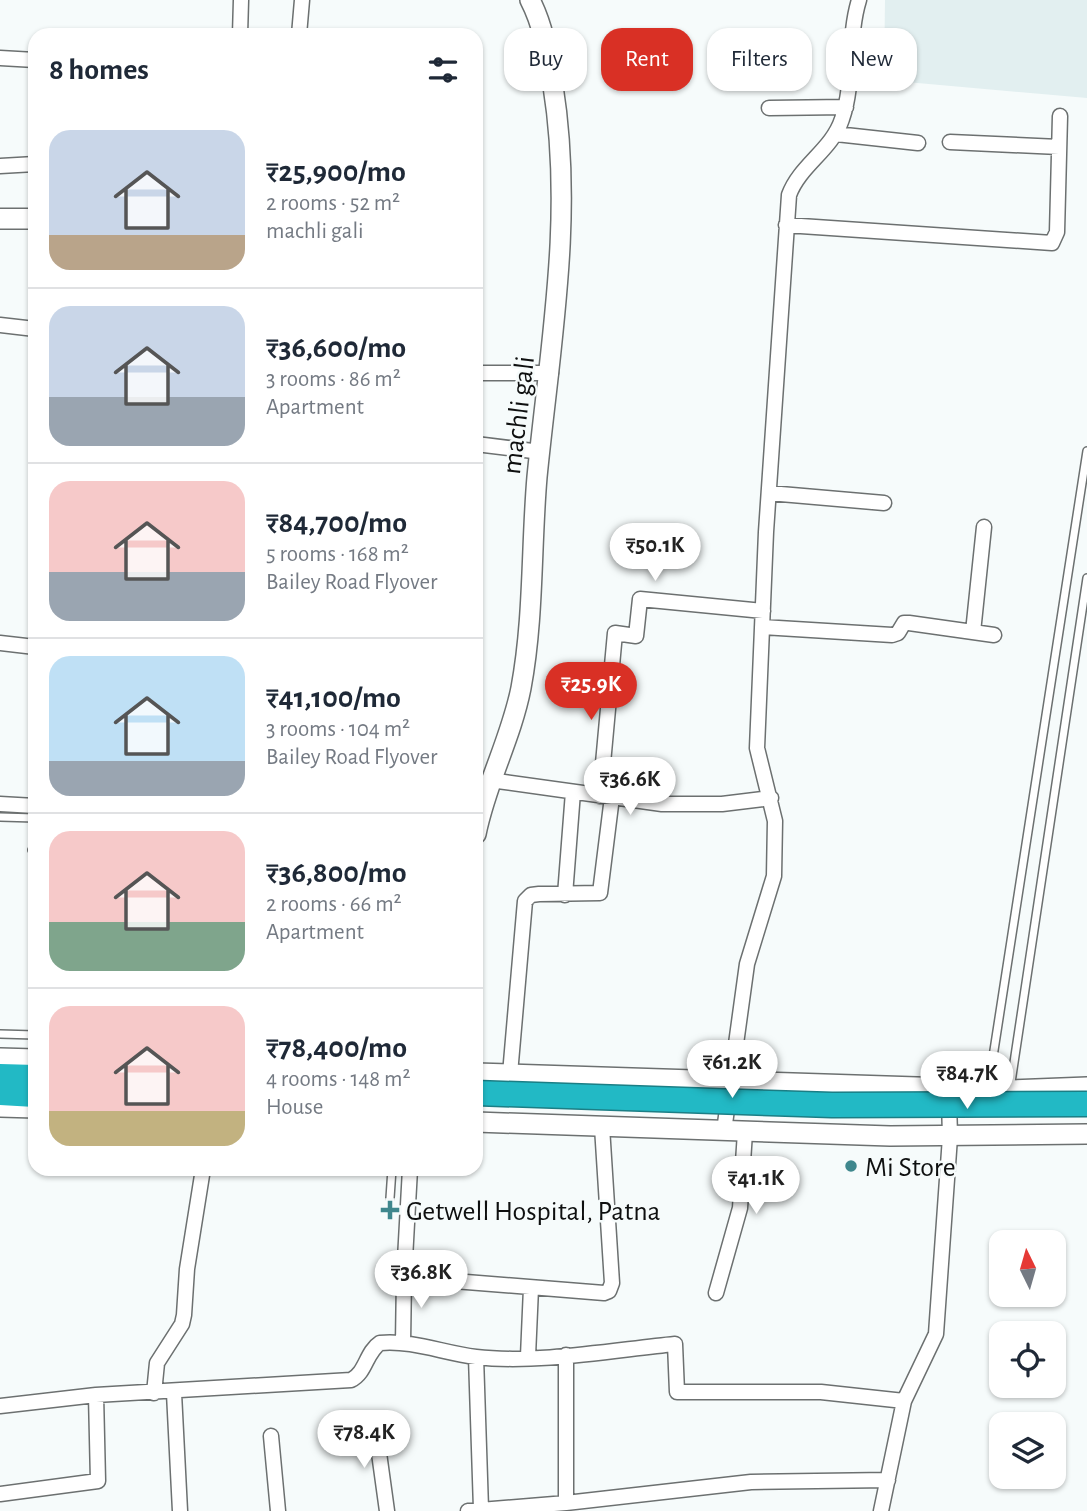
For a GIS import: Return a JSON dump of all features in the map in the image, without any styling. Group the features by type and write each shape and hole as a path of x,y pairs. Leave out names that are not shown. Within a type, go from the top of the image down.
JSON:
{"highway":[{"path":"0,1076 28,1077"},
{"path":"0,1093 28,1095"},
{"path":"483,1093 832,1105 1087,1104"},
{"path":"483,1109 833,1120 1087,1120"}],"main road":[{"name":"machli gali","path":"483,807 490,780 509,738 527,648 541,452 551,373 562,202 561,136 546,44 530,0"},
{"path":"0,1058 28,1059"},
{"path":"483,1073 1010,1090 1087,1087"},
{"path":"0,1107 28,1108"},
{"path":"483,1122 950,1137 1087,1135"}],"street":[{"path":"240,28 241,0"},
{"path":"300,28 302,0"},
{"path":"724,1131 752,943 765,912 774,877 776,839 771,799 757,748 769,493 786,225 793,183 836,134 846,107 854,18 859,0"},
{"path":"0,58 28,60"},
{"path":"769,108 846,107"},
{"path":"786,225 1052,243 1057,232 1060,116"},
{"path":"836,134 918,143"},
{"path":"950,142 1059,147"},
{"path":"0,166 28,164"},
{"path":"0,216 28,216"},
{"path":"0,325 28,328"},
{"path":"483,373 551,373"},
{"path":"483,445 541,452"},
{"path":"769,493 884,503"},
{"path":"973,632 984,527"},
{"path":"510,1074 524,904 531,895 596,895 602,890 615,633 636,636 640,599 763,611"},
{"path":"762,626 892,635 909,623 994,635"},
{"path":"0,643 28,645"},
{"path":"490,780 680,805 771,799"},
{"path":"565,895 573,792"},
{"path":"0,804 28,806"},
{"path":"881,1511 904,1401 936,1334 950,1137 948,1088"},
{"path":"404,1277 595,1293 604,1293 611,1288 602,1127"},
{"path":"716,1293 726,1248 738,1218 745,1132"},
{"path":"154,1393 157,1363 184,1315 187,1269 202,1176"},
{"path":"403,1343 410,1176"},
{"path":"528,1356 531,1288"},
{"path":"0,1406 96,1395 174,1393 351,1380 357,1377 368,1354 380,1343 403,1343 476,1357 566,1355 675,1344 677,1392 821,1392 904,1401"},
{"path":"566,1355 566,1503"},
{"path":"476,1357 475,1510 566,1503 751,1482 888,1480"},
{"path":"174,1393 180,1511"},
{"path":"0,1494 98,1481 96,1395"},
{"path":"375,1424 387,1511"},
{"path":"271,1436 278,1511"}],"lane":[{"path":"0,225 28,225"},
{"path":"988,1089 1087,451"},
{"path":"1010,1090 1087,578"},
{"path":"0,817 28,818"},
{"path":"0,1034 28,1035"},
{"path":"390,1198 392,1176"}],"shaded area":[{"path":"885,0 1087,0 1087,98 917,83 917,28 885,28"}],"place":[{"name":"Mi Store","path":"851,1166"},
{"name":"Getwell Hospital, Patna","path":"390,1210"}]}
